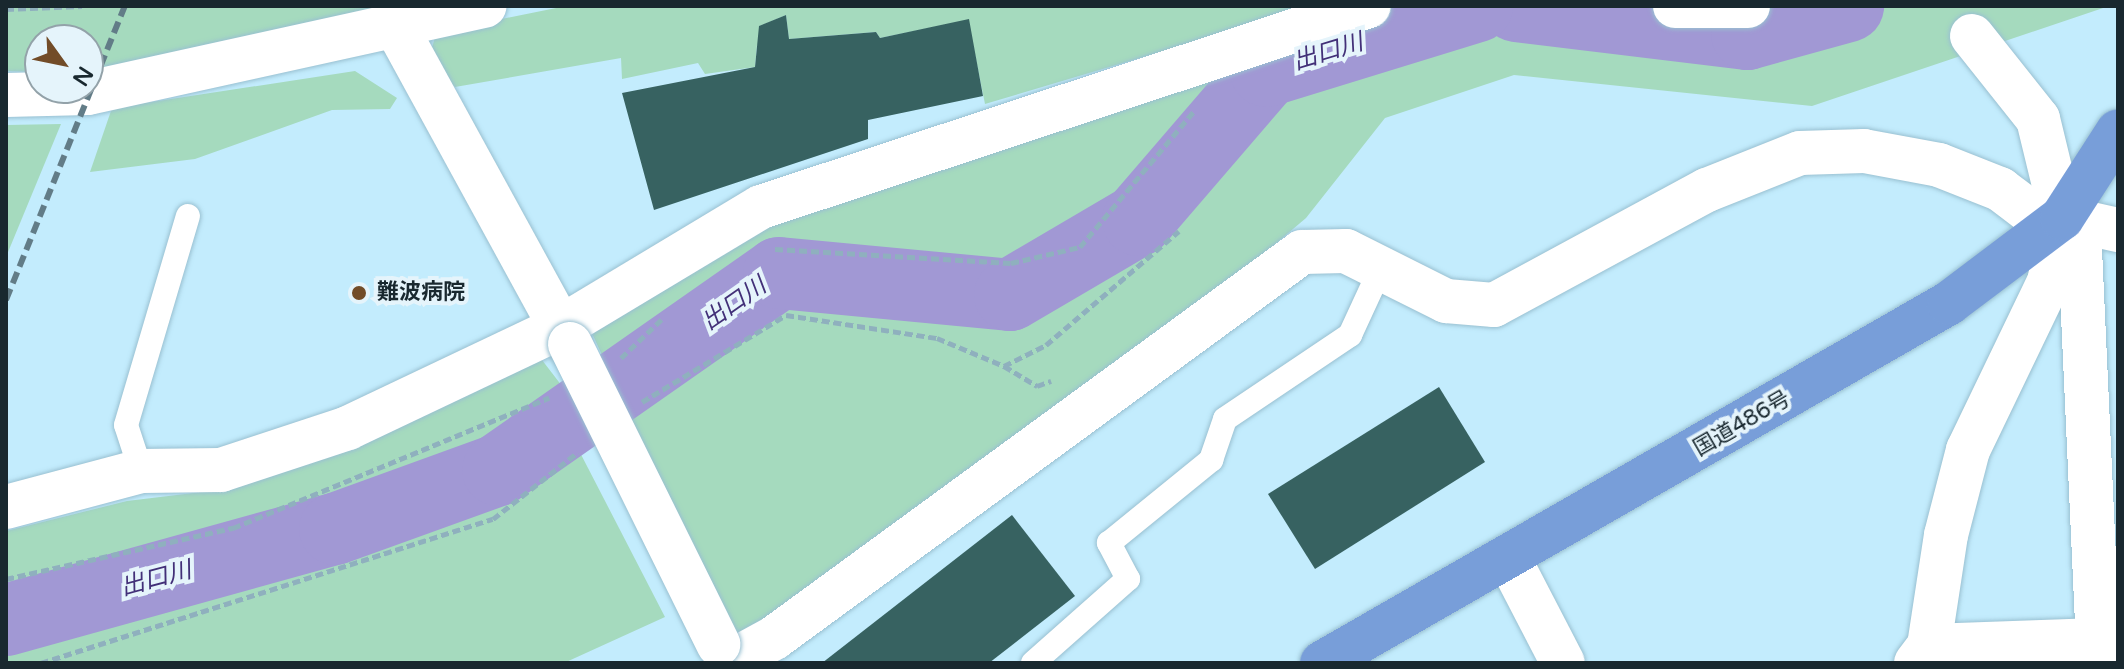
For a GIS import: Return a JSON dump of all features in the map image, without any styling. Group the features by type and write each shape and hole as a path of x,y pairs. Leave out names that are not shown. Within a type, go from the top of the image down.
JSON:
{"highway":[{"name":"国道486号","path":"1322,663 1509,559 1949,303 2062,218 2118,131"}],"street":[{"path":"6,95 88,93 485,6"},
{"path":"6,507 141,471 221,470 348,428 566,336 761,207 1369,6"},
{"path":"1675,6 1748,6"},
{"path":"395,25 566,336 724,657 774,638 1302,252 1346,251 1446,301 1494,305 1707,190 1800,153 1864,151 1939,165 2000,189 2028,210 2118,230"},
{"path":"1972,36 2038,119 2062,218 2080,249 2098,652 1923,654 1946,535 1968,450 2049,282 2062,218"},
{"path":"1509,559 1563,663"}],"lane":[{"path":"141,471 126,425 188,216"},
{"path":"1033,663 1128,579 1109,543 1211,460 1225,419 1350,335 1381,268"}],"path":[{"path":"6,9 82,6"},
{"path":"762,254 774,249 1011,263 1080,247 1200,105"},
{"path":"612,363 667,314"},
{"path":"6,579 233,528 563,390"}],"green space":[{"path":"6,6 416,6 104,70 104,24 24,24 24,72 6,71"},
{"path":"566,6 1315,6 985,104 968,20 880,38 876,32 789,39 786,15 760,26 764,43 757,45 755,67 705,74 698,63 622,79 621,58 455,87 428,62 435,37 457,28"},
{"path":"1410,6 1605,6 1734,22 1802,6 2109,6 1812,106 1514,75 1385,118 1306,218 1151,349 752,630 730,635 590,329 756,227"},
{"path":"355,71 397,98 390,109 332,110 195,159 90,172 112,108"},
{"path":"61,124 6,257 6,125"},
{"path":"542,360 572,399 480,461 286,527 6,601 6,531 127,501 210,491"},
{"path":"573,439 665,617 564,663 6,663 6,639 356,547"}],"building":[{"path":"786,15 789,39 876,32 880,38 969,19 983,96 868,120 868,139 654,210 622,93 755,67 759,26"},
{"path":"1439,387 1485,462 1315,569 1268,494"},
{"path":"1012,515 1075,596 989,663 822,663"}],"waterway":[{"name":"出口川","path":"6,620 335,529 498,470 779,273 1010,295 1138,220 1266,71 1477,6"},
{"name":"出口川","path":"1516,6 1747,34 1848,6"}],"railway":[{"path":"6,300 125,6"}],"place":[{"name":"難波病院","path":"359,293"}]}
